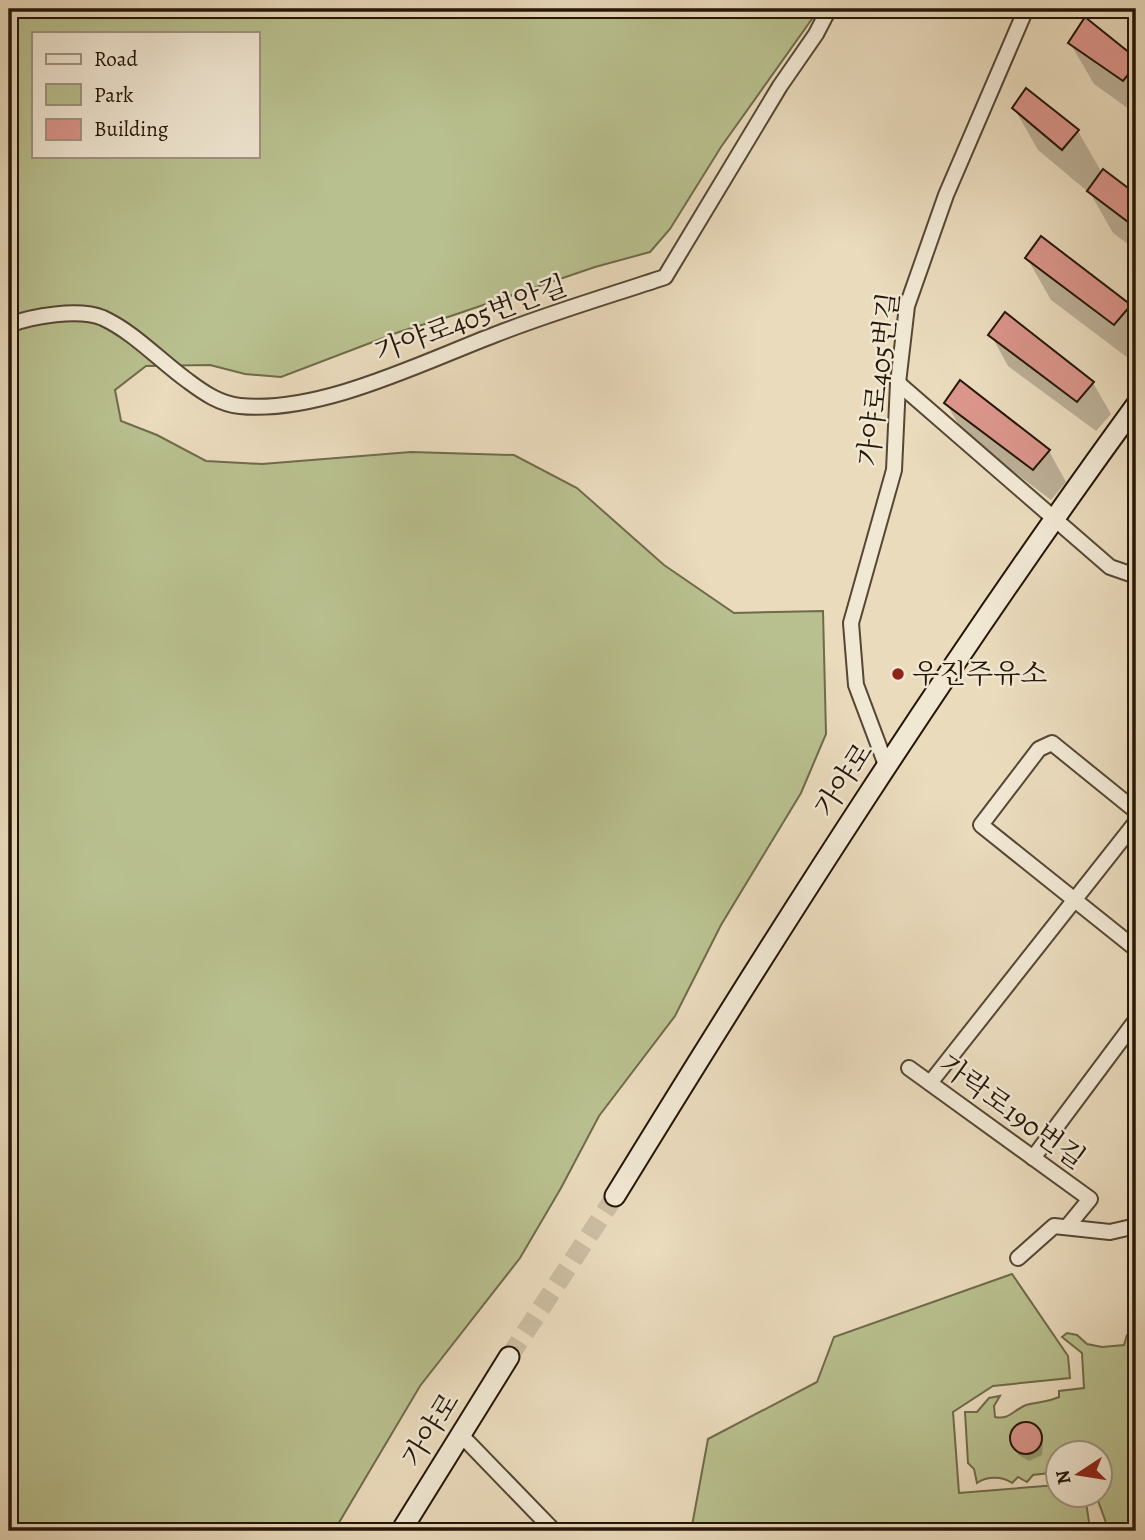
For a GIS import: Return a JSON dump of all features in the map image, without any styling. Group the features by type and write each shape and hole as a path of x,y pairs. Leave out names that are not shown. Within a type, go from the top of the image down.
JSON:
{"main road":[{"name":"가야로","path":"615,1196 720,1024 886,765 1054,517 1136,405"},
{"name":"가야로","path":"401,1531 509,1357"}],"street":[{"name":"가야로405번안길","path":"9,325 34,317 62,314 100,317 120,328 211,398 238,406 268,407 331,396 547,315 665,277 829,9"},
{"name":"가야로405번길","path":"886,765 856,685 851,623 894,470 898,383 907,306 946,195 1026,9"},
{"path":"898,383 1110,567 1136,576"},
{"path":"1136,811 1052,743 1039,749 981,825 1136,949"},
{"path":"930,1083 1136,822"},
{"path":"1033,1158 1136,1020"},
{"name":"가락로190번길","path":"909,1068 1090,1199 1067,1227 1054,1226 1018,1258"},
{"path":"1067,1227 1110,1232 1136,1227"},
{"path":"461,1435 554,1531"}],"green space":[{"path":"9,9 819,9 721,147 670,229 650,252 595,267 399,332 281,377 245,374 210,365 146,366 115,390 121,421 157,435 206,461 262,464 411,452 514,455 577,488 664,565 734,613 823,611 826,734 801,793 721,925 675,1016 599,1116 520,1258 420,1386 334,1531 9,1531"},
{"path":"1012,1274 1068,1356 1070,1378 993,1386 953,1412 959,1493 1044,1486 1044,1508 1087,1508 1093,1531 691,1531 708,1439 817,1382 834,1337"},
{"path":"1136,1330 1136,1531 1109,1531 1101,1508 1114,1508 1114,1438 1044,1438 1044,1474 1033,1475 1027,1482 1018,1477 1012,1483 995,1478 977,1483 974,1469 968,1463 965,1412 977,1412 989,1398 1000,1396 994,1406 995,1417 1004,1417 1026,1405 1059,1397 1059,1391 1084,1388 1082,1353 1062,1337 1067,1333 1077,1335 1087,1344 1102,1347 1124,1345 1127,1335"}],"building":[{"path":"1085,17 1136,58 1136,65 1123,81 1068,43"},
{"path":"1026,88 1079,130 1062,150 1012,108"},
{"path":"1103,169 1136,194 1136,228 1087,191"},
{"path":"1041,236 1131,305 1114,325 1025,258"},
{"path":"1005,312 1094,382 1077,402 988,335"},
{"path":"960,380 1050,450 1033,470 944,403"},
{"path":"1026,1422 1037,1427 1042,1438 1037,1449 1026,1454 1015,1449 1010,1438 1015,1427"}],"tunnel":[{"path":"509,1357 615,1196"}],"place":[{"name":"우진주유소","path":"898,674"}]}
